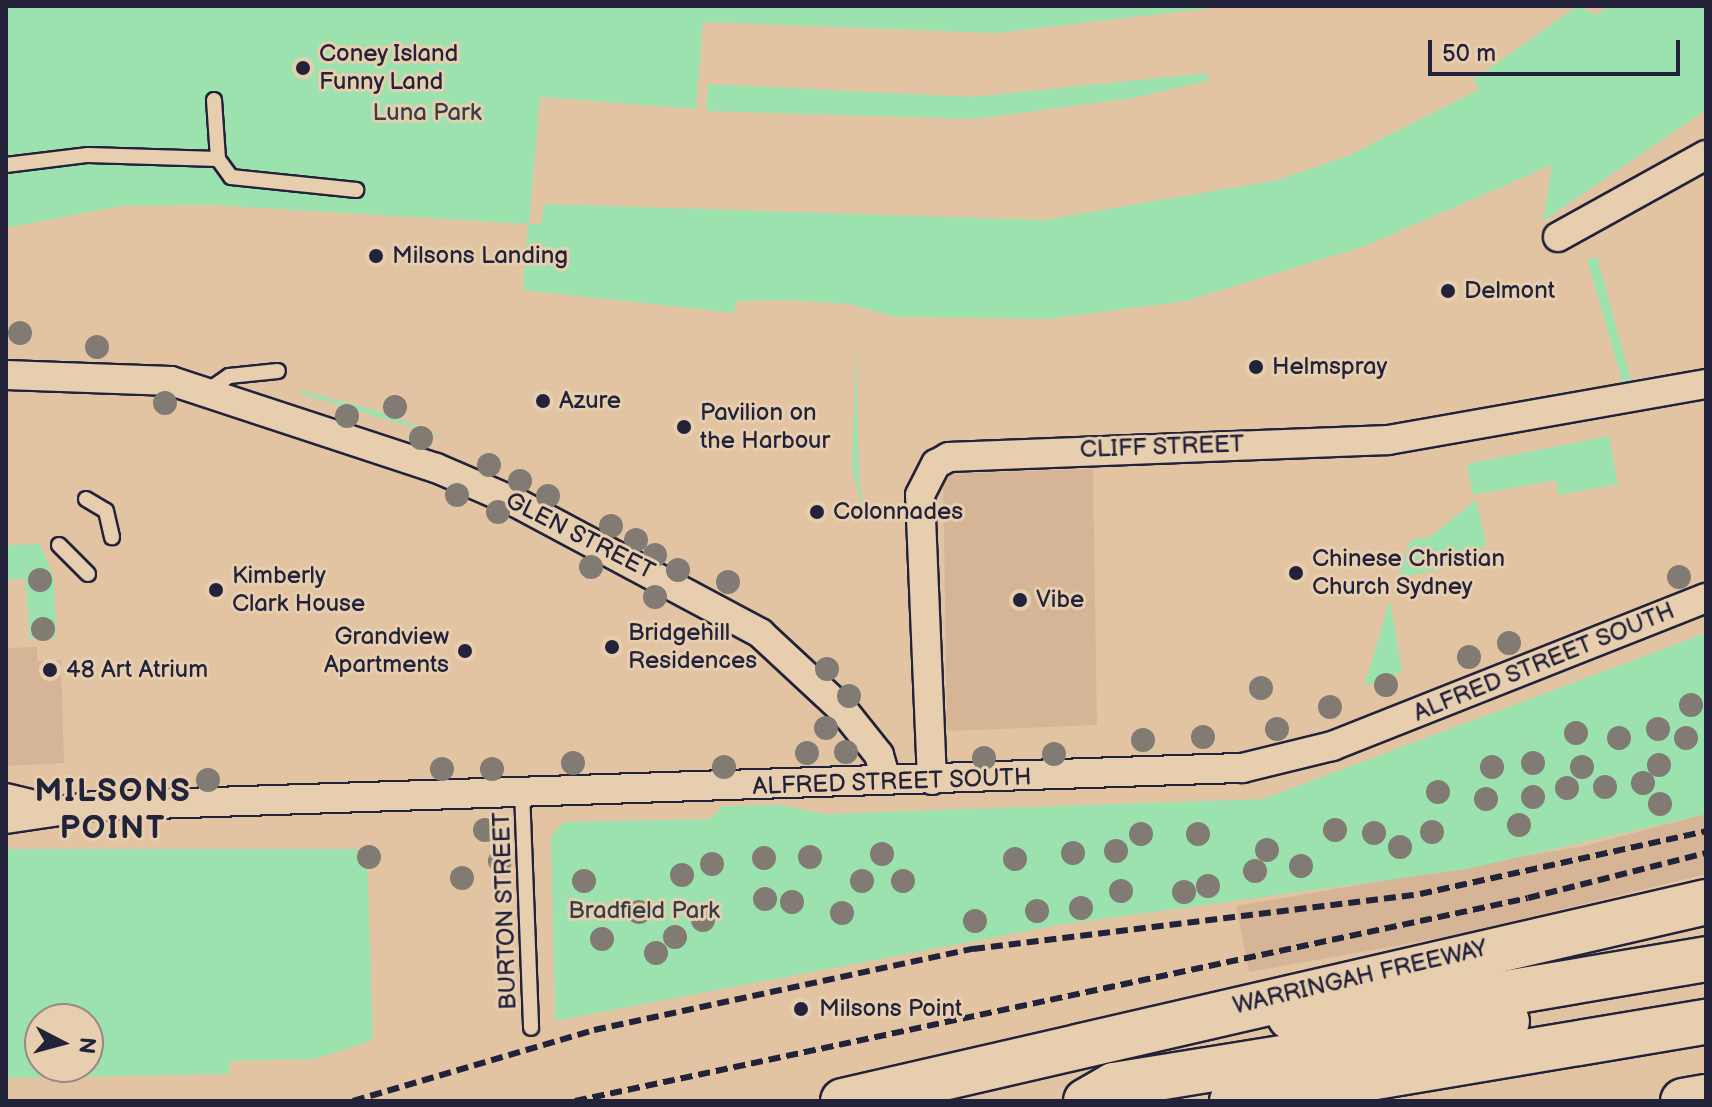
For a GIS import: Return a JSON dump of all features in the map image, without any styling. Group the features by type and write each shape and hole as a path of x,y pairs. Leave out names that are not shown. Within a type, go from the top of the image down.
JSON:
{"highway":[{"path":"1640,915 1706,895"},
{"name":"WARRINGAH FREEWAY","path":"1015,1056 1706,902"},
{"name":"WARRINGAH FREEWAY","path":"1015,1056 1500,994 1706,959"},
{"path":"843,1101 945,1079 1015,1056 1100,1093 1706,985"},
{"path":"1232,1101 1706,1022"},
{"path":"1683,1101 1706,1097"}],"street":[{"path":"1558,237 1706,155"},
{"name":"GLEN STREET","path":"6,375 134,374 205,392 470,481 760,633 844,711 879,755 886,780"},
{"name":"CLIFF STREET","path":"932,780 920,495 936,464 949,457 1388,440 1706,384"},
{"name":"ALFRED STREET SOUTH","path":"6,819 47,808 1242,768 1297,759 1706,598"},
{"name":"ALFRED STREET SOUTH","path":"6,798 47,808"}],"lane":[{"path":"214,100 218,159"},
{"path":"6,165 88,155 218,159 245,183 356,190"},
{"path":"205,392 229,376 278,371"},
{"path":"86,499 106,511 112,537"},
{"path":"59,545 88,574"},
{"name":"BURTON STREET","path":"522,791 531,1028"}],"shaded area":[{"name":"Vibe","path":"1093,469 1097,725 947,731 943,474"},
{"path":"37,647 37,661 61,660 64,763 6,766 6,648"},
{"path":"1706,814 1706,874 1461,934 1249,972 1236,906 1584,846"}],"green space":[{"name":"Luna Park","path":"6,6 1229,6 997,33 703,22 696,109 540,97 529,224 541,224 544,204 1045,220 1278,180 1350,155 1478,90 1474,79 1578,6 1596,15 1610,6 1706,6 1706,110 1543,221 1552,165 1365,246 1186,301 1047,319 896,317 849,304 783,300 735,301 735,313 523,290 528,224 212,205 121,206 6,228"},
{"path":"1207,73 1208,81 1133,98 975,119 706,111 708,84 972,97"},
{"path":"1597,257 1631,381 1623,383 1587,259"},
{"path":"856,350 859,481 867,524 852,470"},
{"path":"300,390 381,412 451,439 299,393"},
{"path":"1609,436 1618,484 1559,495 1555,480 1473,495 1467,464"},
{"path":"1476,500 1486,543 1472,563 1397,578 1411,540 1430,537"},
{"path":"40,544 54,578 56,638 30,639 25,579 6,580 6,545"},
{"path":"1390,600 1402,672 1364,686"},
{"name":"Bradfield Park","path":"1706,633 1706,814 1467,869 1058,925 555,1021 551,836 564,822 710,819 722,806 783,805 824,814 1263,799"},
{"path":"6,849 358,849 367,856 373,1040 315,1059 229,1061 230,1074 104,1076 104,1003 24,1003 24,1078 6,1078"}],"railway":[{"path":"353,1101 594,1030 973,949 1420,894 1706,831"},
{"path":"575,1101 1528,898 1706,853"}],"place":[{"name":"Coney Island Funny Land","path":"303,68"},
{"name":"Milsons Landing","path":"376,256"},
{"name":"Delmont","path":"1448,291"},
{"name":"Helmspray","path":"1256,367"},
{"name":"Azure","path":"543,401"},
{"name":"Pavilion on the Harbour","path":"684,427"},
{"name":"Colonnades","path":"817,512"},
{"name":"Chinese Christian Church Sydney","path":"1296,573"},
{"name":"Kimberly Clark House","path":"216,590"},
{"name":"Vibe","path":"1020,600"},
{"name":"Bridgehill Residences","path":"612,647"},
{"name":"Grandview Apartments","path":"465,651"},
{"name":"48 Art Atrium","path":"50,670"},
{"name":"Milsons Point","path":"801,1009"}],"district":[{"name":"MILSONS POINT","path":"113,812"}]}
